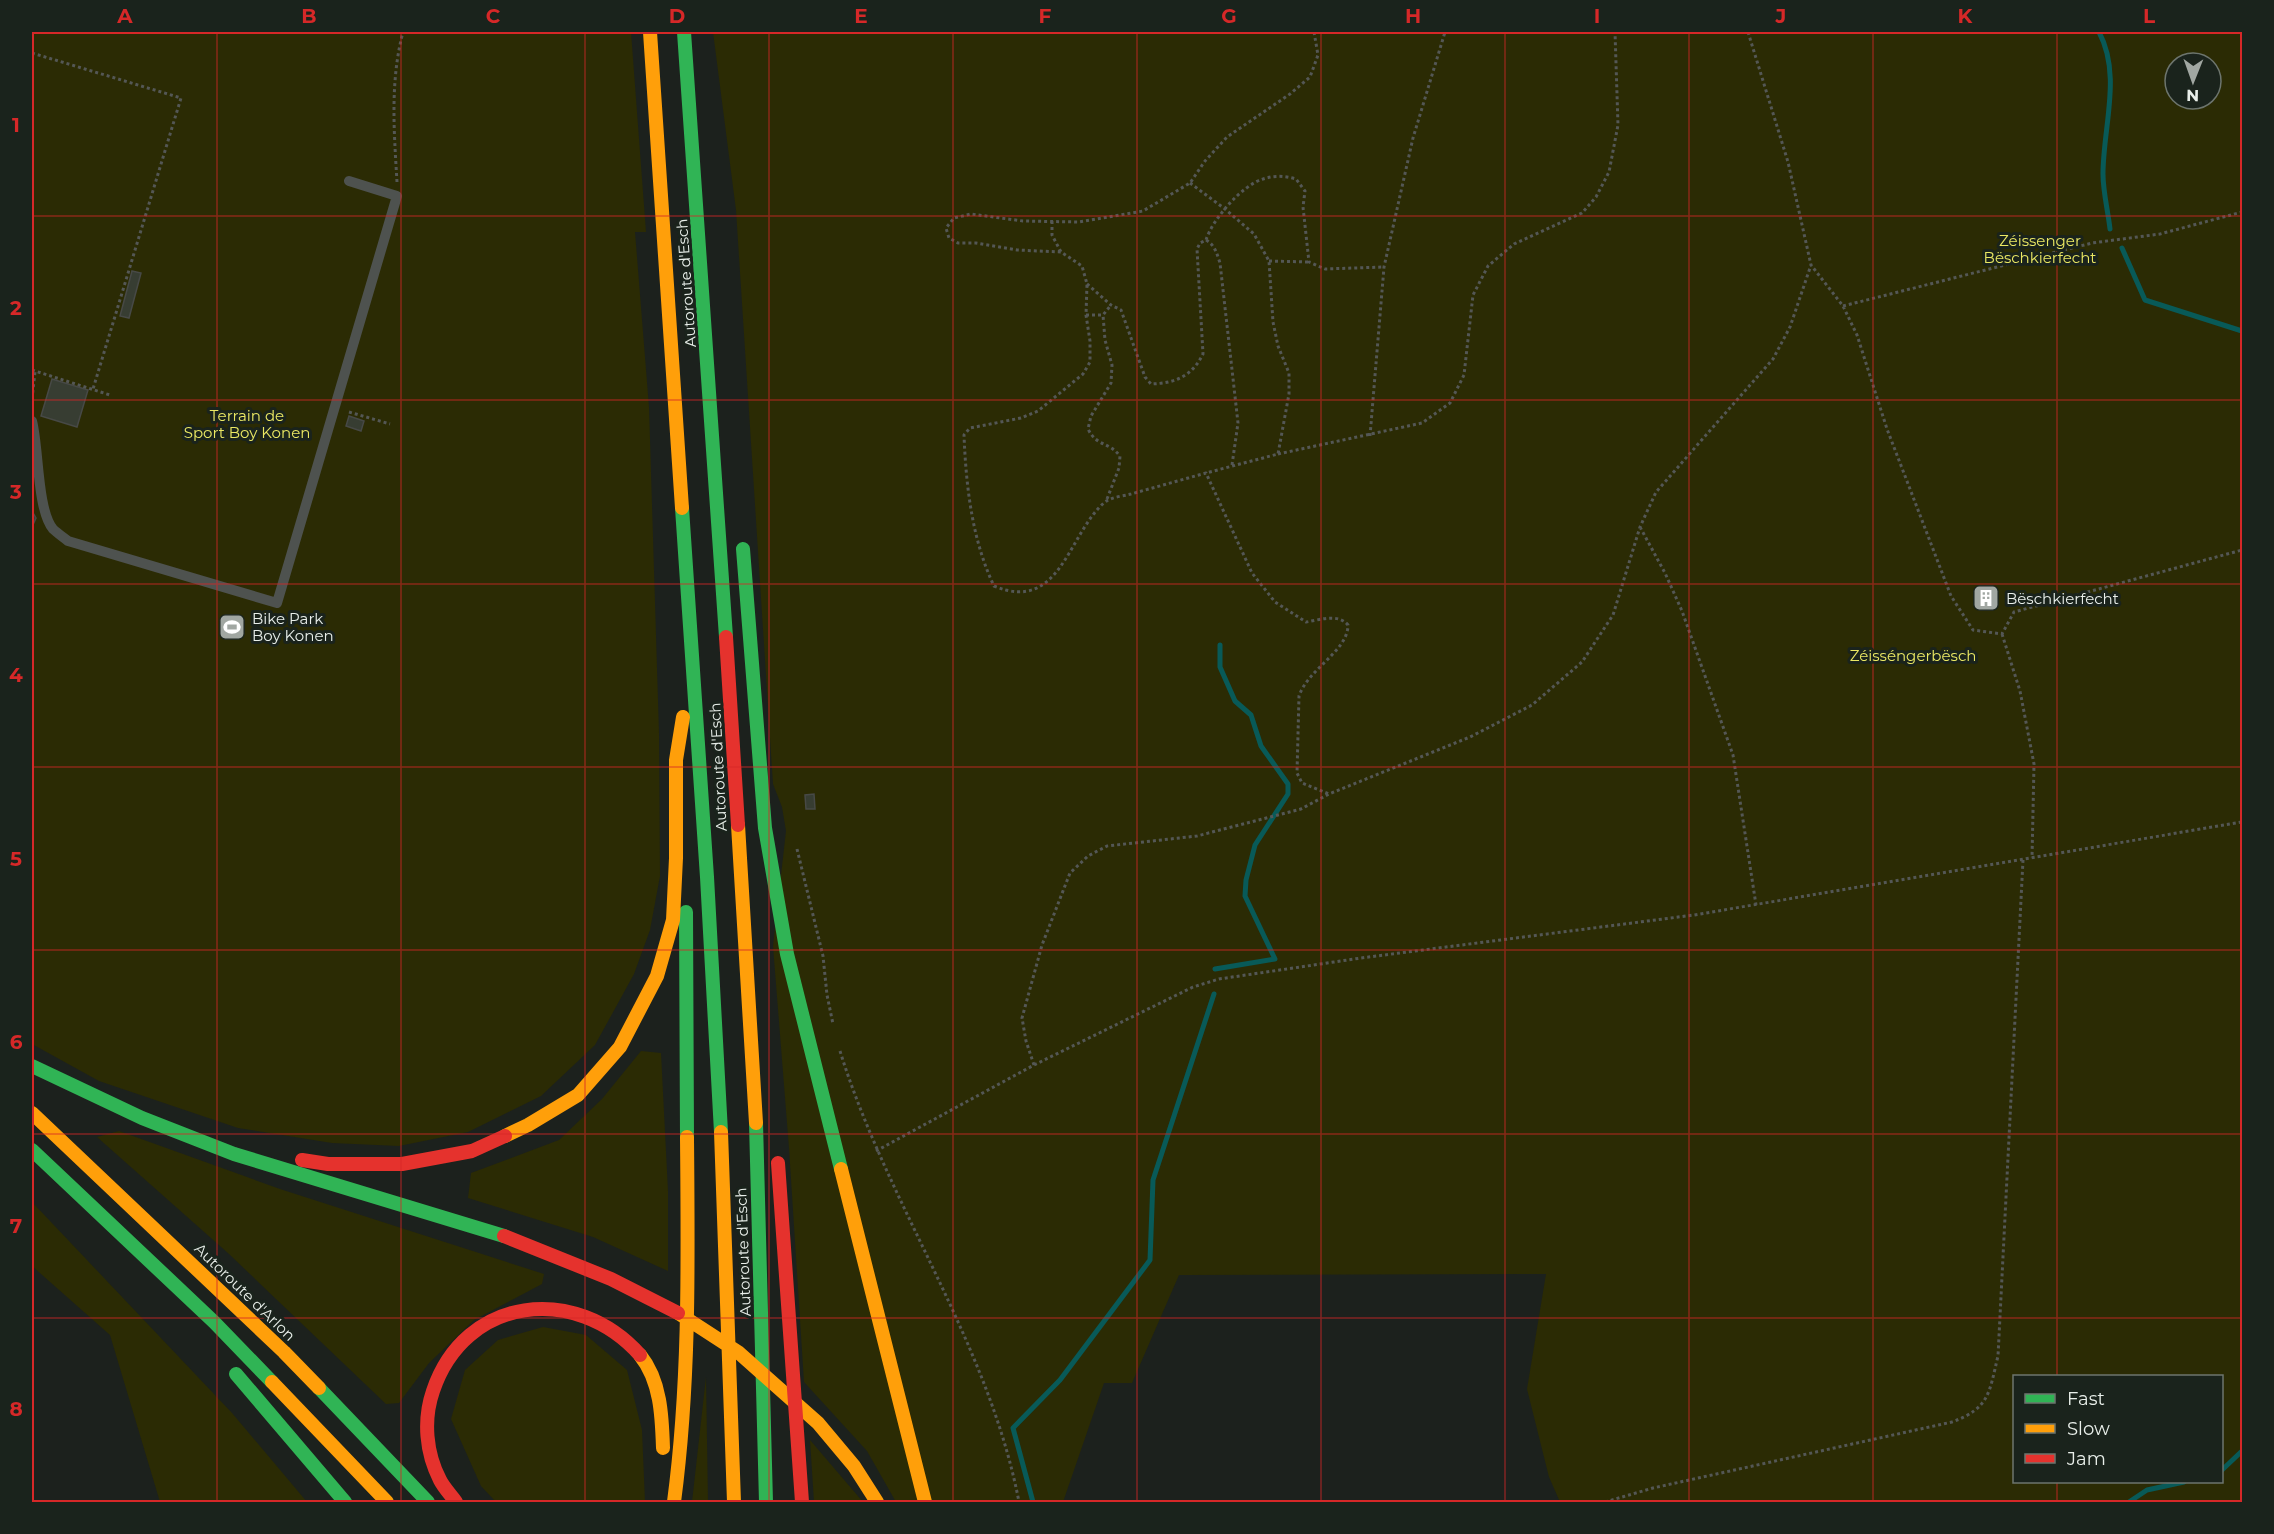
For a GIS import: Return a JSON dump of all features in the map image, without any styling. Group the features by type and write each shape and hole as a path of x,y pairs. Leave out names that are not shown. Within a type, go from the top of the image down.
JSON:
{"highway":[{"name":"Autoroute d'Esch","path":"650,32 721,1130 734,1503"},
{"name":"Autoroute d'Esch","path":"684,32 730,692 756,1125 766,1503"},
{"path":"706,332 723,383"},
{"path":"742,531 765,828 787,954 925,1503"},
{"path":"142,1118 269,1155 328,1164 402,1164 472,1151 528,1125 578,1095 620,1047 649,994 657,976 673,920 676,858 676,760 692,668"},
{"path":"674,1503 682,1441 688,1284 684,764 692,668"},
{"path":"730,692 753,801 756,859"},
{"path":"32,1066 142,1118 234,1154 516,1240 611,1279 673,1310 738,1352 818,1423 854,1466 877,1503"},
{"name":"Autoroute d'Arlon","path":"32,1113 284,1352 428,1503"},
{"path":"777,1148 802,1503"},
{"path":"32,1150 214,1322 387,1503"},
{"path":"456,1503 440,1480 428,1439 426,1416 436,1376 458,1343 488,1321 522,1309 550,1308 575,1312 606,1325 629,1343 649,1368 662,1407 664,1466"},
{"path":"214,1322 227,1361 345,1503"}],"lane":[{"path":"32,421 36,435 45,511 52,528 68,541 277,603 397,196 349,182"}],"path":[{"path":"397,196 393,108 396,59 403,32"},
{"path":"1061,252 1017,250 976,243 958,243 949,238 946,228 954,218 971,213 1023,221 1080,222 1143,211 1190,183 1205,161 1227,137 1290,94 1310,76 1318,56 1314,32"},
{"path":"1370,436 1384,267 1413,138 1445,32"},
{"path":"1107,501 1232,465 1422,423 1450,403 1464,375 1473,295 1488,266 1514,244 1581,213 1596,197 1609,172 1618,126 1615,32"},
{"path":"1748,32 1788,162 1810,265 1843,306 1857,335 1887,429 1951,596 1973,630 2002,634"},
{"path":"32,53 181,98 93,389"},
{"path":"1087,284 1121,310 1145,377 1151,384 1184,377 1196,367 1203,354 1196,256 1200,243 1206,240 1209,229 1225,209 1248,188 1262,179 1281,175 1296,179 1305,191 1303,207 1309,262"},
{"path":"1190,183 1254,234 1269,261 1275,330 1278,346 1289,373 1289,394 1278,454"},
{"path":"1843,306 2092,243 2160,234 2242,212"},
{"path":"1052,222 1052,235 1061,252 1082,266 1087,284 1086,315 1090,362 1083,374 1038,411 1021,418 970,428 964,435 965,470 978,542 994,586 1008,592 1029,592 1045,584 1065,561 1095,513 1107,501 1119,468 1120,456 1113,447 1094,440 1088,429 1091,416 1111,384 1112,365 1105,340 1103,315 1112,305"},
{"path":"1206,240 1216,250 1220,263 1238,423 1232,465"},
{"path":"1269,261 1309,262 1325,269 1384,267"},
{"path":"1034,1065 1026,1041 1022,1018 1042,945 1070,873 1088,856 1107,846 1197,836 1301,809 1329,794 1470,737 1532,705 1582,662 1612,615 1640,527 1656,492 1773,359 1790,327 1810,265"},
{"path":"1086,315 1103,315"},
{"path":"32,399 33,371 110,395"},
{"path":"335,408 390,424"},
{"path":"1206,473 1251,573 1275,602 1306,622 1337,618 1344,620 1348,625 1346,638 1303,684 1299,696 1298,772 1302,783 1329,794"},
{"path":"1640,527 1682,611 1733,755 1756,905"},
{"path":"2032,858 2034,764 2020,691 2002,634 2014,612 2242,550"},
{"path":"876,1151 1034,1065 1193,987 1219,979 1361,958 1694,915 2242,822"},
{"path":"796,845 823,956 827,995 835,1033"},
{"path":"1605,1503 1653,1488 1952,1422 1972,1414 1989,1395 1998,1356 2023,859"},
{"path":"837,1042 851,1087 876,1151 967,1339 1012,1467 1019,1503"}],"green space":[{"name":"Terrain de Sport Boy Konen","path":"32,32 631,32 646,232 635,232 649,407 659,733 660,876 650,930 634,974 595,1045 541,1096 468,1132 399,1146 332,1143 238,1128 99,1081 32,1044"},
{"path":"713,32 2242,32 2242,1502 1560,1502 1549,1477 1527,1389 1546,1274 1179,1275 1132,1383 1104,1383 1063,1502 896,1502 867,1451 804,1382 773,946 786,831 782,807 773,784 736,210"},
{"path":"641,1051 661,1053 668,1191 668,1271 593,1237 468,1198 471,1173 559,1140 602,1099"},
{"path":"119,1131 280,1189 544,1274 542,1284 474,1320 429,1363 399,1403 386,1404 229,1254 97,1137"},
{"path":"32,1202 232,1413 307,1502 160,1502 110,1335 32,1266"},
{"path":"543,1327 586,1335 627,1370 642,1430 645,1502 496,1502 481,1486 451,1419 465,1370 498,1340"},
{"path":"706,1377 708,1502 692,1502"},
{"path":"810,1440 863,1502 814,1502"}],"building":[{"path":"132,271 141,273 129,318 120,316"},
{"path":"52,379 88,390 77,427 41,416"},
{"path":"349,416 364,421 361,431 346,426"},
{"path":"32,511 36,518 32,527"},
{"name":"Bëschkierfecht","path":"1982,589 1990,589 1995,594 1993,605 1982,607 1977,602 1977,594"},
{"path":"814,794 815,809 806,809 805,795"}],"waterway":[{"path":"2099,32 2106,49 2110,83 2103,174 2110,229"},
{"path":"2122,248 2145,300 2242,331"},
{"path":"1215,969 1275,959 1245,896 1246,880 1255,845 1288,794 1288,784 1261,746 1251,715 1235,701 1220,667 1220,645"},
{"path":"1033,1502 1013,1428 1060,1380 1150,1260 1153,1180 1214,994"},
{"path":"2223,1469 2242,1451"},
{"path":"2129,1502 2147,1490 2179,1483"}],"traffic: fast":[{"path":"684,32 726,637"},
{"path":"682,508 707,877 721,1132"},
{"path":"743,549 765,828 787,954 841,1169"},
{"path":"686,912 687,1137"},
{"path":"32,1066 142,1118 234,1154 504,1236"},
{"path":"756,1123 766,1502"},
{"path":"32,1150 214,1322 272,1382"},
{"path":"236,1374 345,1502"},
{"path":"319,1388 428,1502"}],"traffic: slow":[{"path":"650,32 682,508"},
{"path":"505,1136 578,1095 620,1047 657,976 673,920 676,858 676,760 683,717"},
{"path":"738,825 756,1123"},
{"path":"32,1113 319,1388"},
{"path":"721,1132 734,1502"},
{"path":"674,1502 685,1366 688,1274 687,1137"},
{"path":"841,1169 925,1502"},
{"path":"678,1313 738,1352 818,1423 854,1466 877,1502"},
{"path":"640,1355 652,1376 659,1400 663,1448"},
{"path":"272,1382 387,1502"}],"traffic: jam":[{"path":"726,637 738,825"},
{"path":"302,1160 328,1164 402,1164 472,1151 505,1136"},
{"path":"778,1163 802,1502"},
{"path":"504,1236 611,1279 678,1313"},
{"path":"456,1502 435,1470 429,1448 428,1413 433,1391 448,1359 470,1335 496,1319 524,1310 555,1310 585,1317 614,1332 640,1355"}],"place":[{"name":"Bëschkierfecht","path":"1986,598"},
{"name":"Bike Park Boy Konen","path":"232,627"}],"park label":[{"name":"Zéissenger Bëschkierfecht","path":"2040,248"},
{"name":"Zéisséngerbësch","path":"1913,655"}]}
